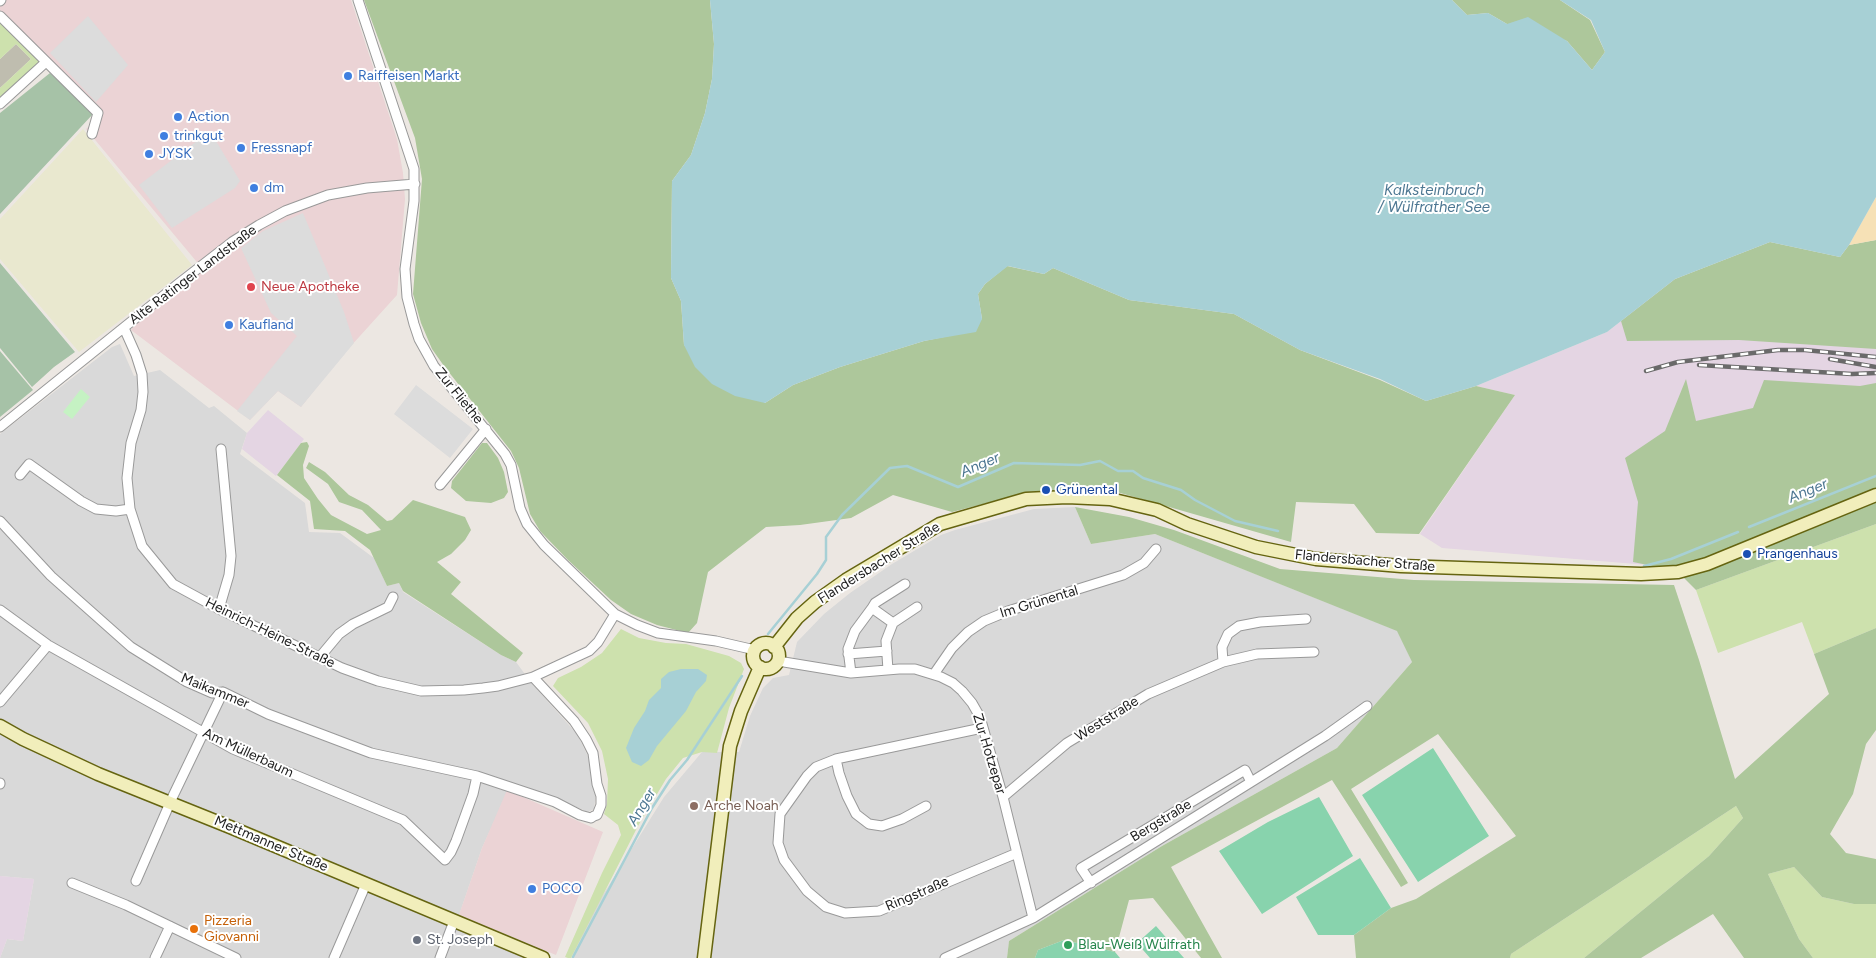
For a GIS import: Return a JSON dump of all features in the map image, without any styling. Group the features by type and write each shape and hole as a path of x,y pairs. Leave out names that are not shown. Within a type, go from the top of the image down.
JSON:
{"street":[{"name":"Zur Fliethe","path":"358,0 414,169 415,184 406,269 407,297 414,324 434,366 500,445 511,465 520,508 534,534 615,614 658,633 716,641 755,650"},
{"path":"0,16 98,113 92,134"},
{"path":"0,104 46,62"},
{"name":"Alte Ratinger Landstraße","path":"0,427 42,391 232,242 285,211 328,195 415,184"},
{"name":"Heinrich-Heine-Straße","path":"124,328 142,374 143,392 141,410 131,443 127,478 130,509 142,546 173,584 219,609 319,658 378,681 421,690 484,688 533,676 589,651 598,642 615,614"},
{"path":"440,485 486,429"},
{"path":"219,609 229,575 231,556 221,449"},
{"path":"20,475 29,464 81,501 96,509 116,511 130,509"},
{"name":"Flandersbacher Straße","path":"774,647 797,618 815,602 846,580 940,524 1026,499 1072,497 1110,499 1157,510 1202,529 1256,547 1316,559 1401,566 1641,574 1678,572 1707,564 1876,495"},
{"name":"Maikammer","path":"0,521 51,576 131,647 186,682 212,693 223,692 268,714 371,753 477,776 555,802 580,815 591,818 597,815 601,805 601,796 592,753 586,738 574,721 533,676"},
{"name":"Im Grünental","path":"934,674 952,648 968,632 984,621 1123,576 1144,563 1156,549"},
{"path":"851,673 848,649 855,631 875,603 905,584"},
{"path":"319,658 339,634 353,624 388,608 393,597"},
{"path":"888,670 886,642 893,623 917,607"},
{"path":"872,608 893,623"},
{"name":"Am Müllerbaum","path":"0,610 48,645 202,733 233,749 403,820 445,860 452,852 473,794 477,776"},
{"path":"1223,662 1222,646 1228,634 1239,626 1260,622 1306,619"},
{"path":"763,644 769,644 774,647 779,655 778,661 770,669 760,667 755,662 755,650 763,644"},
{"path":"0,702 48,645"},
{"path":"848,654 887,651"},
{"name":"Weststraße","path":"1003,797 1068,743 1148,694 1223,662 1257,654 1314,652"},
{"name":"Zur Hotzepar","path":"778,661 851,673 915,669 934,674 953,683 967,697 980,718 1003,797 1033,918"},
{"path":"704,958 730,746 740,711 760,667"},
{"path":"136,881 202,733 223,692"},
{"name":"Bergstraße","path":"945,958 1033,918 1326,736 1366,706"},
{"name":"Mettmanner Straße","path":"0,726 49,752 543,958"},
{"name":"Ringstraße","path":"982,728 836,758 816,767 807,776 780,814 778,843 784,860 807,891 826,907 846,913 879,911 1017,853"},
{"path":"836,758 847,796 856,814 869,824 882,826 902,819 926,806"},
{"name":"Bergstraße","path":"1091,883 1081,868 1245,770 1252,782"},
{"path":"72,883 126,904 236,958"},
{"path":"334,958 366,884"},
{"path":"440,958 454,921"},
{"path":"155,958 170,926"}],"shaded area":[{"path":"0,0 351,0 397,139 403,173 405,199 397,295 341,357 301,407 278,391 250,420 131,330 139,320 201,267 86,129 102,114 0,10"},
{"path":"88,16 128,65 96,102 50,53"},
{"path":"16,44 31,59 0,88 0,59"},
{"path":"210,131 240,181 235,188 172,228 139,185"},
{"path":"303,213 344,312 354,343 301,407 278,391 250,420 237,411 297,336 271,313 241,248 263,231"},
{"path":"1876,267 1876,485 1672,567 1442,548 1420,534 1515,395 1476,386 1607,332 1675,279"},
{"path":"120,344 134,376 160,370 209,408 214,406 247,433 240,454 305,503 309,532 340,533 374,558 387,586 399,583 403,592 501,655 516,662 533,685 577,734 589,758 596,794 594,809 588,812 544,793 512,783 482,848 455,927 527,958 0,958 7,939 23,941 34,879 0,876 0,434 112,347"},
{"path":"416,385 473,429 450,458 394,414"},
{"path":"268,410 304,439 276,476 242,449 247,433"},
{"path":"1075,507 1091,544 1155,534 1398,631 1412,662 1337,748 1162,846 1009,941 1007,958 571,958 596,906 664,797 702,752 739,752 750,716 763,688 773,678 789,675 797,642 824,614 850,593 892,564 941,535 1034,509"},
{"path":"507,790 603,832 556,955 459,915 482,848"},
{"path":"0,876 34,879 23,941 7,939 0,958"}],"green space":[{"path":"364,0 710,0 714,44 712,79 705,113 691,155 672,181 671,278 681,301 684,345 765,403 793,385 840,367 924,341 949,336 982,319 978,294 985,284 1007,266 1044,274 1053,268 1129,300 1234,314 1300,350 1380,380 1426,401 1476,386 1515,395 1419,534 1376,533 1354,504 1296,502 1291,542 1110,490 1029,492 952,512 893,495 851,518 800,525 766,527 708,572 697,623 688,633 657,625 631,614 611,600 540,531 530,514 519,468 511,451 432,349 421,323 413,294 422,179 415,138"},
{"path":"1452,0 1560,0 1590,20 1605,52 1592,70 1567,41 1507,24 1488,13 1467,15"},
{"path":"0,23 41,63 0,102 0,88 31,59 16,44 0,59"},
{"path":"50,73 93,114 0,214 0,113"},
{"path":"83,129 192,265 79,352 0,259 0,219"},
{"path":"1876,240 1876,349 1739,340 1627,341 1621,321 1675,279 1770,242 1840,257 1849,245"},
{"path":"0,263 75,352 54,367 32,387 0,348"},
{"path":"0,351 33,390 0,417"},
{"path":"1686,379 1696,421 1753,408 1764,380 1860,386 1876,383 1876,524 1696,590 1677,571 1633,562 1638,502 1625,458 1665,431"},
{"path":"81,389 90,397 72,419 63,412"},
{"path":"307,442 309,446 303,465 304,478 331,515 367,534 381,530 362,510 339,502 328,484 306,468 309,462 325,472 349,495 368,505 387,521 392,520 413,500 465,517 471,530 465,540 451,554 437,562 461,582 451,594 523,653 516,662 501,655 403,591 399,583 387,586 370,550 345,531 314,529 310,501 277,475 301,443"},
{"path":"482,443 487,443 498,458 504,472 508,492 504,498 491,503 466,501 451,488 452,481"},
{"path":"1075,507 1129,517 1174,530 1280,569 1414,580 1674,585 1735,779 1829,694 1814,654 1876,628 1876,730 1866,744 1853,794 1830,834 1846,853 1876,859 1876,904 1854,904 1822,897 1794,867 1768,874 1799,939 1813,958 1744,958 1713,914 1641,958 1584,958 1709,856 1743,818 1736,806 1511,954 1510,958 1356,958 1354,935 1391,908 1416,899 1516,836 1438,734 1351,789 1408,883 1401,887 1332,780 1171,867 1222,958 1201,958 1153,898 1129,900 1115,952 1064,940 1038,950 1035,958 1007,958 1009,941 1162,846 1337,748 1412,662 1397,631 1155,534 1091,544"},
{"path":"1876,524 1876,628 1814,654 1802,622 1718,653 1696,590"},
{"path":"621,629 639,638 666,643 686,644 729,656 741,663 744,669 729,708 717,753 702,752 683,758 666,779 638,826 571,958 568,958 565,957 621,835 618,825 604,814 607,804 608,779 602,751 588,723 553,686 558,678 581,667 602,653"},
{"path":"1433,748 1489,836 1418,882 1362,795"},
{"path":"1319,797 1353,856 1262,914 1219,851 1268,822"},
{"path":"1736,806 1743,818 1709,856 1584,958 1510,958 1511,954"},
{"path":"1360,858 1391,908 1354,935 1318,935 1296,897"},
{"path":"1794,867 1822,897 1854,904 1876,904 1876,958 1813,958 1799,939 1768,874"},
{"path":"1156,926 1184,958 1150,958 1137,943"},
{"name":"Blau-Weiß Wülfrath","path":"1064,940 1115,952 1120,958 1035,958 1038,950"}],"sand":[{"path":"1876,197 1876,240 1849,245"}],"water":[{"name":"Kalksteinbruch / Wülfrather See","path":"710,0 1452,0 1467,15 1488,13 1507,24 1528,17 1567,41 1592,70 1605,52 1591,20 1560,0 1876,0 1876,197 1849,245 1840,257 1770,242 1675,279 1607,332 1476,386 1426,401 1380,379 1300,350 1234,314 1129,300 1053,268 1044,274 1008,266 985,284 978,294 982,319 976,332 924,341 840,367 793,385 765,403 735,396 712,384 695,367 684,345 681,301 671,278 672,181 691,155 705,113 712,79 714,44"},
{"path":"681,669 698,669 707,675 706,681 696,692 686,711 657,746 649,760 641,766 632,762 626,748 634,728 645,711 649,700 661,688 661,679 669,672"}],"waterway":[{"name":"Anger","path":"768,634 817,574 826,560 826,537 842,515 890,468 907,466 958,487 1014,463 1080,465 1100,461 1118,471 1133,471 1143,478 1181,490 1195,500 1235,521 1278,531"},
{"name":"Anger","path":"1749,527 1876,476"},
{"name":"Anger","path":"1644,566 1671,559 1738,532"},
{"name":"Anger","path":"573,957 652,808 670,780 687,760 742,676"}],"railway":[{"path":"1646,371 1678,362 1778,350 1805,350 1876,357"},
{"path":"1830,359 1876,367"},
{"path":"1699,365 1852,374 1876,373"}],"place":[{"name":"Raiffeisen Markt","path":"348,76"},
{"name":"Action","path":"178,117"},
{"name":"trinkgut","path":"164,136"},
{"name":"Fressnapf","path":"241,148"},
{"name":"JYSK","path":"149,154"},
{"name":"dm","path":"254,188"},
{"name":"Neue Apotheke","path":"251,287"},
{"name":"Kaufland","path":"229,325"},
{"name":"Grünental","path":"1046,490"},
{"name":"Prangenhaus","path":"1747,554"},
{"name":"Arche Noah","path":"694,806"},
{"name":"POCO","path":"532,889"},
{"name":"Pizzeria Giovanni","path":"194,929"},
{"name":"St. Joseph","path":"417,940"},
{"name":"Blau-Weiß Wülfrath","path":"1068,945"}]}
